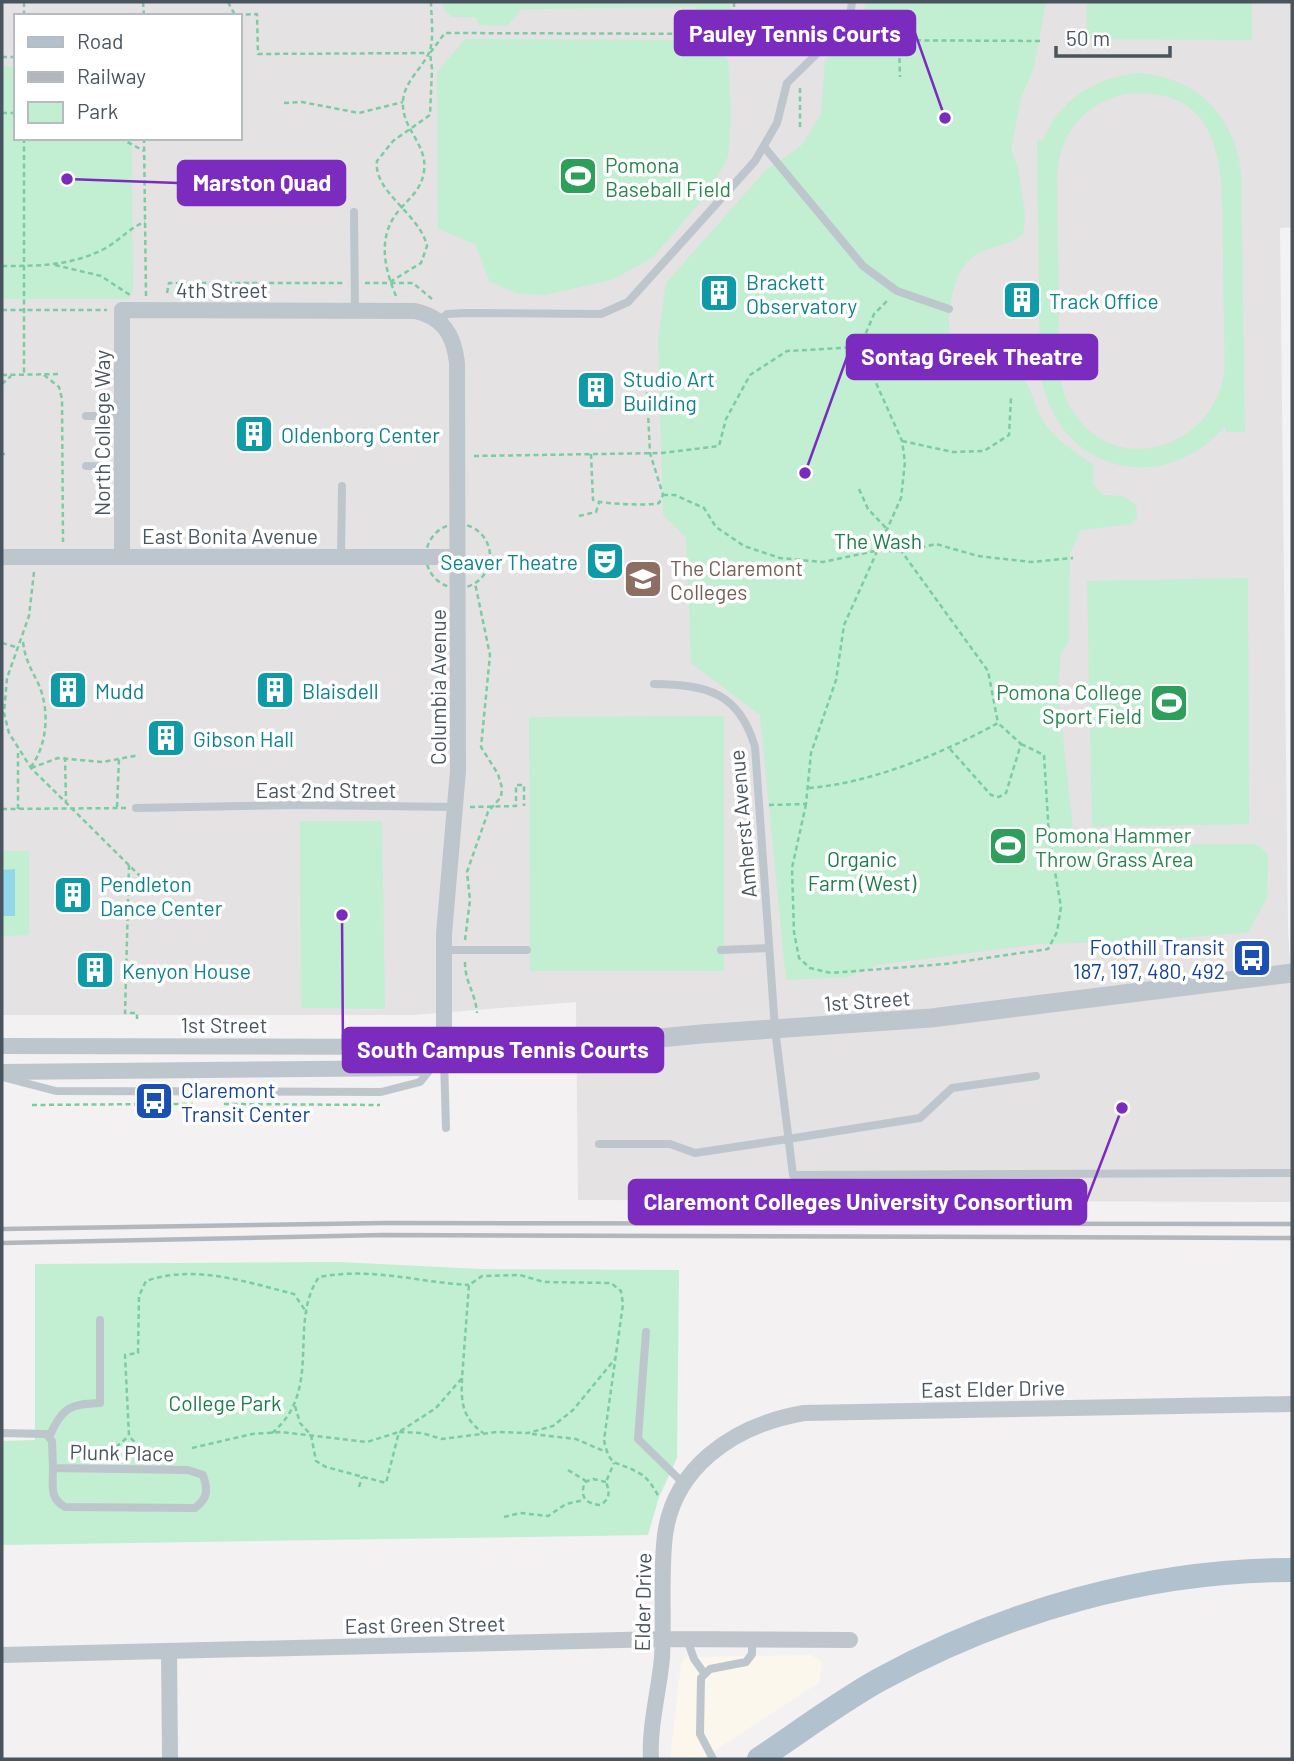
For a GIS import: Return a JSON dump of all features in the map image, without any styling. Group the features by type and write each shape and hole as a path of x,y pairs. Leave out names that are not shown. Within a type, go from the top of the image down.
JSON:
{"main road":[{"path":"758,1759 878,1681 950,1646 1025,1616 1154,1581 1240,1570 1292,1570"}],"street":[{"name":"4th Street","path":"122,310 149,302 401,310 443,317"},
{"name":"North College Way","path":"122,310 122,556"},
{"name":"Columbia Avenue","path":"440,1060 443,950 456,807 458,557 456,350 443,317"},
{"name":"East Bonita Avenue","path":"2,557 458,557"},
{"name":"1st Street","path":"2,1075 419,1068 440,1060 775,1029 932,1018 1292,973"},
{"name":"1st Street","path":"2,1046 419,1047 440,1060"},
{"name":"East Elder Drive","path":"705,1457 751,1427 804,1413 1292,1404"},
{"name":"Elder Drive","path":"651,1759 662,1639 664,1543 674,1503 683,1483 705,1457"},
{"name":"East Green Street","path":"2,1655 662,1639 850,1640"},
{"path":"169,1651 170,1759"}],"lane":[{"path":"443,317 601,314 628,302 765,148 777,123 787,83 831,40 850,17 852,2"},
{"path":"765,148 863,266 897,291 949,309"},
{"path":"354,212 355,310"},
{"path":"86,416 122,416"},
{"path":"86,466 121,467"},
{"path":"341,556 342,486"},
{"name":"Amherst Avenue","path":"654,684 703,687 718,693 743,716 755,747 775,1029 793,1175 1292,1173"},
{"name":"East 2nd Street","path":"136,808 297,805 456,807"},
{"path":"721,950 769,948"},
{"path":"443,950 527,950"},
{"path":"2,1075 57,1091 382,1092 420,1082 440,1060"},
{"path":"440,1060 446,1129"},
{"path":"598,1144 670,1144 695,1153 788,1139 920,1118 952,1088 1036,1076"},
{"path":"49,1437 58,1417 74,1404 100,1403 100,1320"},
{"path":"646,1332 638,1439 683,1483"},
{"name":"Plunk Place","path":"2,1433 46,1434 49,1437 52,1494 56,1502 65,1507 195,1508 204,1501 208,1489 203,1475 188,1470 52,1468"},
{"path":"687,1639 697,1664 704,1672"},
{"path":"704,1672 746,1662 752,1654 752,1640"},
{"path":"704,1672 701,1681 699,1724 702,1742 713,1759"}],"path":[{"path":"390,282 421,263 428,246 420,228 379,178 376,169 382,151 427,120 432,109 431,2"},
{"path":"734,2 734,34"},
{"path":"242,15 257,15 258,54 430,53"},
{"path":"799,15 799,40"},
{"path":"401,310 390,282 384,254 386,234 402,206 415,195 425,170 421,148 409,131 403,102 411,80 444,33 734,34 743,39 1043,41"},
{"path":"899,41 900,77"},
{"path":"284,103 302,102 359,113 403,102"},
{"path":"24,140 24,374"},
{"path":"124,140 144,151"},
{"path":"55,265 101,276 115,282 132,298 149,302 144,140"},
{"path":"2,266 75,262 107,247 133,226 145,222"},
{"path":"166,298 169,283 390,282 418,285 443,317"},
{"path":"897,291 874,314 860,347 902,441 905,462 901,498 886,528 880,550 844,625 836,680 811,753 809,788 792,868 794,932 799,958 810,968 831,973 946,964 1048,949 1057,932 1061,906 1049,836 1044,755 1021,744 998,723 988,671 902,552"},
{"path":"2,310 122,310"},
{"path":"458,457 662,453 719,446 726,419 750,375 787,351 860,347"},
{"path":"2,384 14,374"},
{"path":"44,374 59,387 62,399 63,557"},
{"path":"2,375 61,374"},
{"path":"592,454 593,500 599,503 659,503 663,495 650,453 647,392"},
{"path":"902,441 953,452 984,451 1009,435 1011,398"},
{"path":"859,489 868,509 886,528"},
{"path":"663,495 675,495 704,508 716,527 735,539 780,558 823,562 880,550 902,552 936,544 978,556 1031,562 1073,558"},
{"path":"579,516 596,512 599,503"},
{"path":"34,557 33,599 7,678 5,705 9,733 31,768 144,880 159,883"},
{"path":"489,558 519,557"},
{"path":"466,940 470,900 467,872 488,812 494,806 502,788 498,774 481,747 490,655 475,583"},
{"path":"22,639 25,659 39,685 45,709 43,745 31,768"},
{"path":"2,643 19,648"},
{"path":"809,788 834,786 950,749 998,723"},
{"path":"950,749 991,795 999,797 1006,793 1021,744"},
{"path":"18,751 18,809"},
{"path":"31,768 41,762 65,757 103,762 139,755"},
{"path":"65,757 66,802"},
{"path":"117,808 118,758"},
{"path":"456,807 516,806 516,785 524,785 524,806"},
{"path":"759,805 806,804"},
{"path":"2,809 136,808"},
{"path":"129,865 125,1013 137,1013 137,1018"},
{"path":"465,962 466,980 475,993 477,1013"},
{"path":"33,1105 198,1104"},
{"path":"219,1104 380,1105"},
{"path":"272,1433 287,1421 295,1406 303,1374 308,1292 319,1277 349,1272 386,1273 429,1282 469,1285 482,1276 520,1275 544,1282 611,1283 621,1291 623,1304 604,1440 606,1452 614,1463 636,1471 648,1479 659,1498 674,1503"},
{"path":"140,1448 129,1436 125,1355 138,1353 139,1296 146,1281 164,1275 204,1273 294,1294 307,1313"},
{"path":"469,1285 461,1404 469,1423 484,1434"},
{"path":"528,1433 553,1426 573,1410 615,1359"},
{"path":"192,1448 252,1434 272,1433 367,1442 399,1432 436,1408 462,1378"},
{"path":"295,1406 300,1423 311,1435 316,1461 326,1467 362,1477 386,1483 399,1432"},
{"path":"399,1432 442,1439 528,1433 576,1439 606,1452"},
{"path":"116,1447 129,1436"},
{"path":"606,1482 593,1479 586,1482 581,1490 584,1500 590,1505 601,1505 607,1500 610,1492 606,1482 614,1463"},
{"path":"568,1470 586,1482"},
{"path":"359,1487 362,1477"},
{"path":"504,1517 520,1513 548,1516 566,1504 584,1500"}],"shaded area":[{"name":"The Claremont Colleges","path":"2,2 1292,2 1292,227 1280,228 1288,931 1292,989 1292,1202 578,1200 576,1002 413,1015 2,1015"},
{"path":"811,1655 821,1661 820,1682 702,1759 670,1759 681,1664 685,1657"}],"green space":[{"path":"443,2 730,2 731,30 711,30 696,18 696,7 522,9 507,26 479,25 476,17 452,17 443,8"},
{"name":"The Wash","path":"866,2 1046,2 1034,67 1021,98 1011,149 1018,168 1025,217 1023,234 977,254 959,274 949,319 952,362 968,366 1015,367 1025,379 1039,414 1048,428 1094,465 1093,484 1103,495 1123,496 1136,505 1137,517 1131,524 1081,530 1070,553 1069,641 1061,653 1058,691 1074,839 1084,845 1256,844 1268,854 1267,898 1248,932 1147,941 1039,944 877,965 848,977 786,980 760,715 691,663 686,537 663,515 658,341 666,283 766,170 801,146 821,114 825,60 861,28"},
{"path":"1087,2 1252,2 1252,40 1086,39"},
{"name":"Pomona Baseball Field","path":"465,39 711,40 728,59 731,116 728,157 707,194 653,257 614,279 545,295 516,293 490,282 475,244 438,229 437,72"},
{"path":"2,66 14,66 14,140 132,140 133,291 129,299 2,299"},
{"path":"1138,73 1159,76 1178,82 1209,103 1231,133 1241,173 1245,432 1226,432 1225,426 1199,449 1170,463 1140,467 1112,463 1086,450 1064,430 1048,402 1040,368 1037,140 1043,140 1050,126 1069,102 1093,86","holes":["1125,94 1159,95 1184,104 1201,119 1212,140 1219,164 1223,219 1225,365 1218,394 1204,418 1184,435 1161,446 1135,449 1110,443 1088,429 1064,394 1058,356 1057,176 1063,146 1076,123 1086,113 1097,105"]},
{"name":"Pomona College Sport Field","path":"1248,578 1249,824 1092,827 1087,581"},
{"path":"724,716 724,971 530,971 529,717"},
{"path":"300,821 382,821 385,1009 301,1008"},
{"path":"2,851 29,851 29,935 2,936"},
{"name":"College Park","path":"339,1262 481,1269 679,1270 677,1458 659,1497 648,1535 2,1545 2,1441 35,1440 35,1264"}],"water":[{"path":"15,869 15,916 2,916 2,870"}],"railway":[{"path":"2,1229 385,1223 1292,1224"},
{"path":"2,1243 383,1235 1292,1238"}],"place":[{"name":"Pauley Tennis Courts","path":"945,118"},
{"name":"Pomona Baseball Field","path":"578,176"},
{"name":"Marston Quad","path":"67,179"},
{"name":"Brackett Observatory","path":"719,293"},
{"name":"Track Office","path":"1022,300"},
{"name":"Studio Art Building","path":"596,390"},
{"name":"Oldenborg Center","path":"254,434"},
{"name":"Sontag Greek Theatre","path":"805,473"},
{"name":"Seaver Theatre","path":"605,561"},
{"name":"The Claremont Colleges","path":"643,579"},
{"name":"Mudd","path":"68,690"},
{"name":"Blaisdell","path":"275,690"},
{"name":"Pomona College Sport Field","path":"1169,703"},
{"name":"Gibson Hall","path":"166,738"},
{"name":"Pomona Hammer Throw Grass Area","path":"1008,846"},
{"name":"Pendleton Dance Center","path":"73,895"},
{"name":"South Campus Tennis Courts","path":"342,915"},
{"name":"Foothill Transit 187, 197, 480, 492","path":"1252,958"},
{"name":"Kenyon House","path":"95,970"},
{"name":"Claremont Transit Center","path":"154,1101"},
{"name":"Claremont Colleges University Consortium","path":"1122,1108"}],"park label":[{"name":"Organic Farm (West)","path":"862,870"}]}
